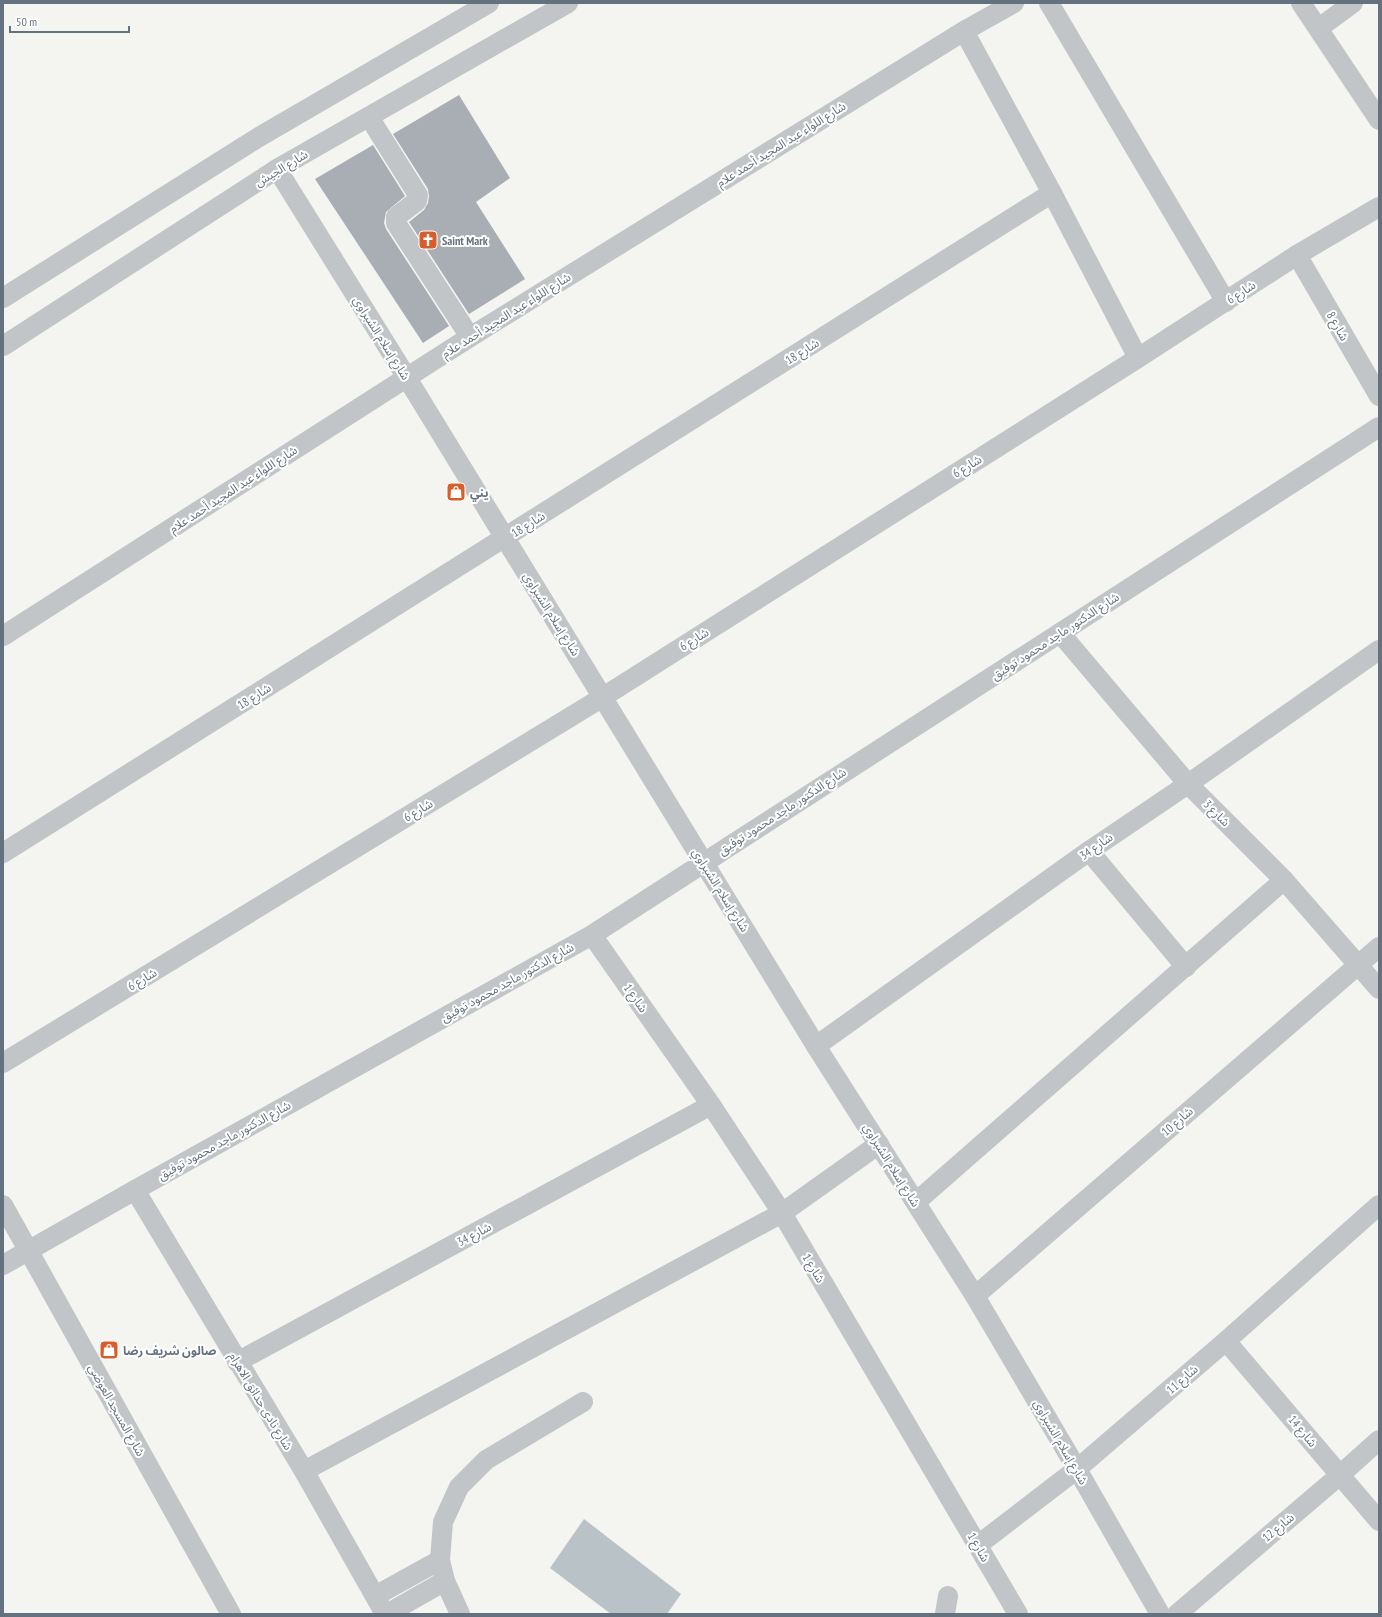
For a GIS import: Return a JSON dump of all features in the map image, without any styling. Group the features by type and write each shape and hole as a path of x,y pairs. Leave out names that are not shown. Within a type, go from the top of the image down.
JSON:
{"street":[{"path":"3,298 259,137 489,3"},
{"name":"شارع الجيش","path":"3,346 277,169 568,3"},
{"name":"شارع اللواء عبد المجيد أحمد علام","path":"3,636 470,337 964,31 1014,3"},
{"path":"1049,3 1226,302"},
{"path":"1301,3 1379,120"},
{"path":"1319,28 1353,3"},
{"path":"964,31 1052,193 1138,358"},
{"path":"369,117 418,195 417,201 396,217 396,223 470,337"},
{"name":"شارع إسلام الشبراوي","path":"277,169 407,378 816,1046 975,1296 1160,1614"},
{"name":"شارع 18","path":"3,853 505,539 1052,193"},
{"name":"شارع 6","path":"3,1063 603,697 1226,302 1297,255 1379,207"},
{"name":"شارع 8","path":"1297,255 1379,396"},
{"name":"شارع الدكتور ماجد محمود توفيق","path":"3,1265 592,935 1379,427"},
{"name":"شارع 3","path":"1060,632 1188,784 1284,880 1379,989"},
{"name":"شارع 34","path":"816,1046 1089,851 1188,784 1379,650"},
{"path":"1089,851 1186,967"},
{"path":"916,1202 1284,880"},
{"name":"شارع 1","path":"592,935 712,1105 782,1213 1018,1614"},
{"name":"شارع 10","path":"975,1296 1379,946"},
{"name":"شارع 34","path":"237,1362 712,1105"},
{"path":"304,1471 782,1213 879,1144"},
{"name":"شارع نادى حدائق الاهرام","path":"135,1190 237,1362 304,1471 386,1614"},
{"name":"شارع المسجد العوضي","path":"3,1205 231,1614"},
{"name":"شارع 11","path":"978,1545 1077,1469 1226,1341 1379,1205"},
{"name":"شارع 14","path":"1226,1341 1379,1521"},
{"path":"460,1614 445,1581 440,1560 443,1522 459,1487 486,1460 583,1402"},
{"name":"شارع 12","path":"1177,1614 1379,1440"},
{"path":"375,1596 440,1560"},
{"path":"386,1614 445,1581"}],"shaded area":[{"path":"584,1519 681,1594 667,1614 611,1614 550,1568"}],"building":[{"path":"459,95 510,178 476,202 525,279 469,314 409,222 424,210 428,203 428,189 393,134"},
{"path":"373,145 405,196 386,212 384,223 386,229 449,326 423,343 315,179"}],"place":[{"name":"Saint Mark","path":"428,240"},
{"name":"يني","path":"456,492"},
{"name":"صالون شريف رضا","path":"109,1350"}]}
